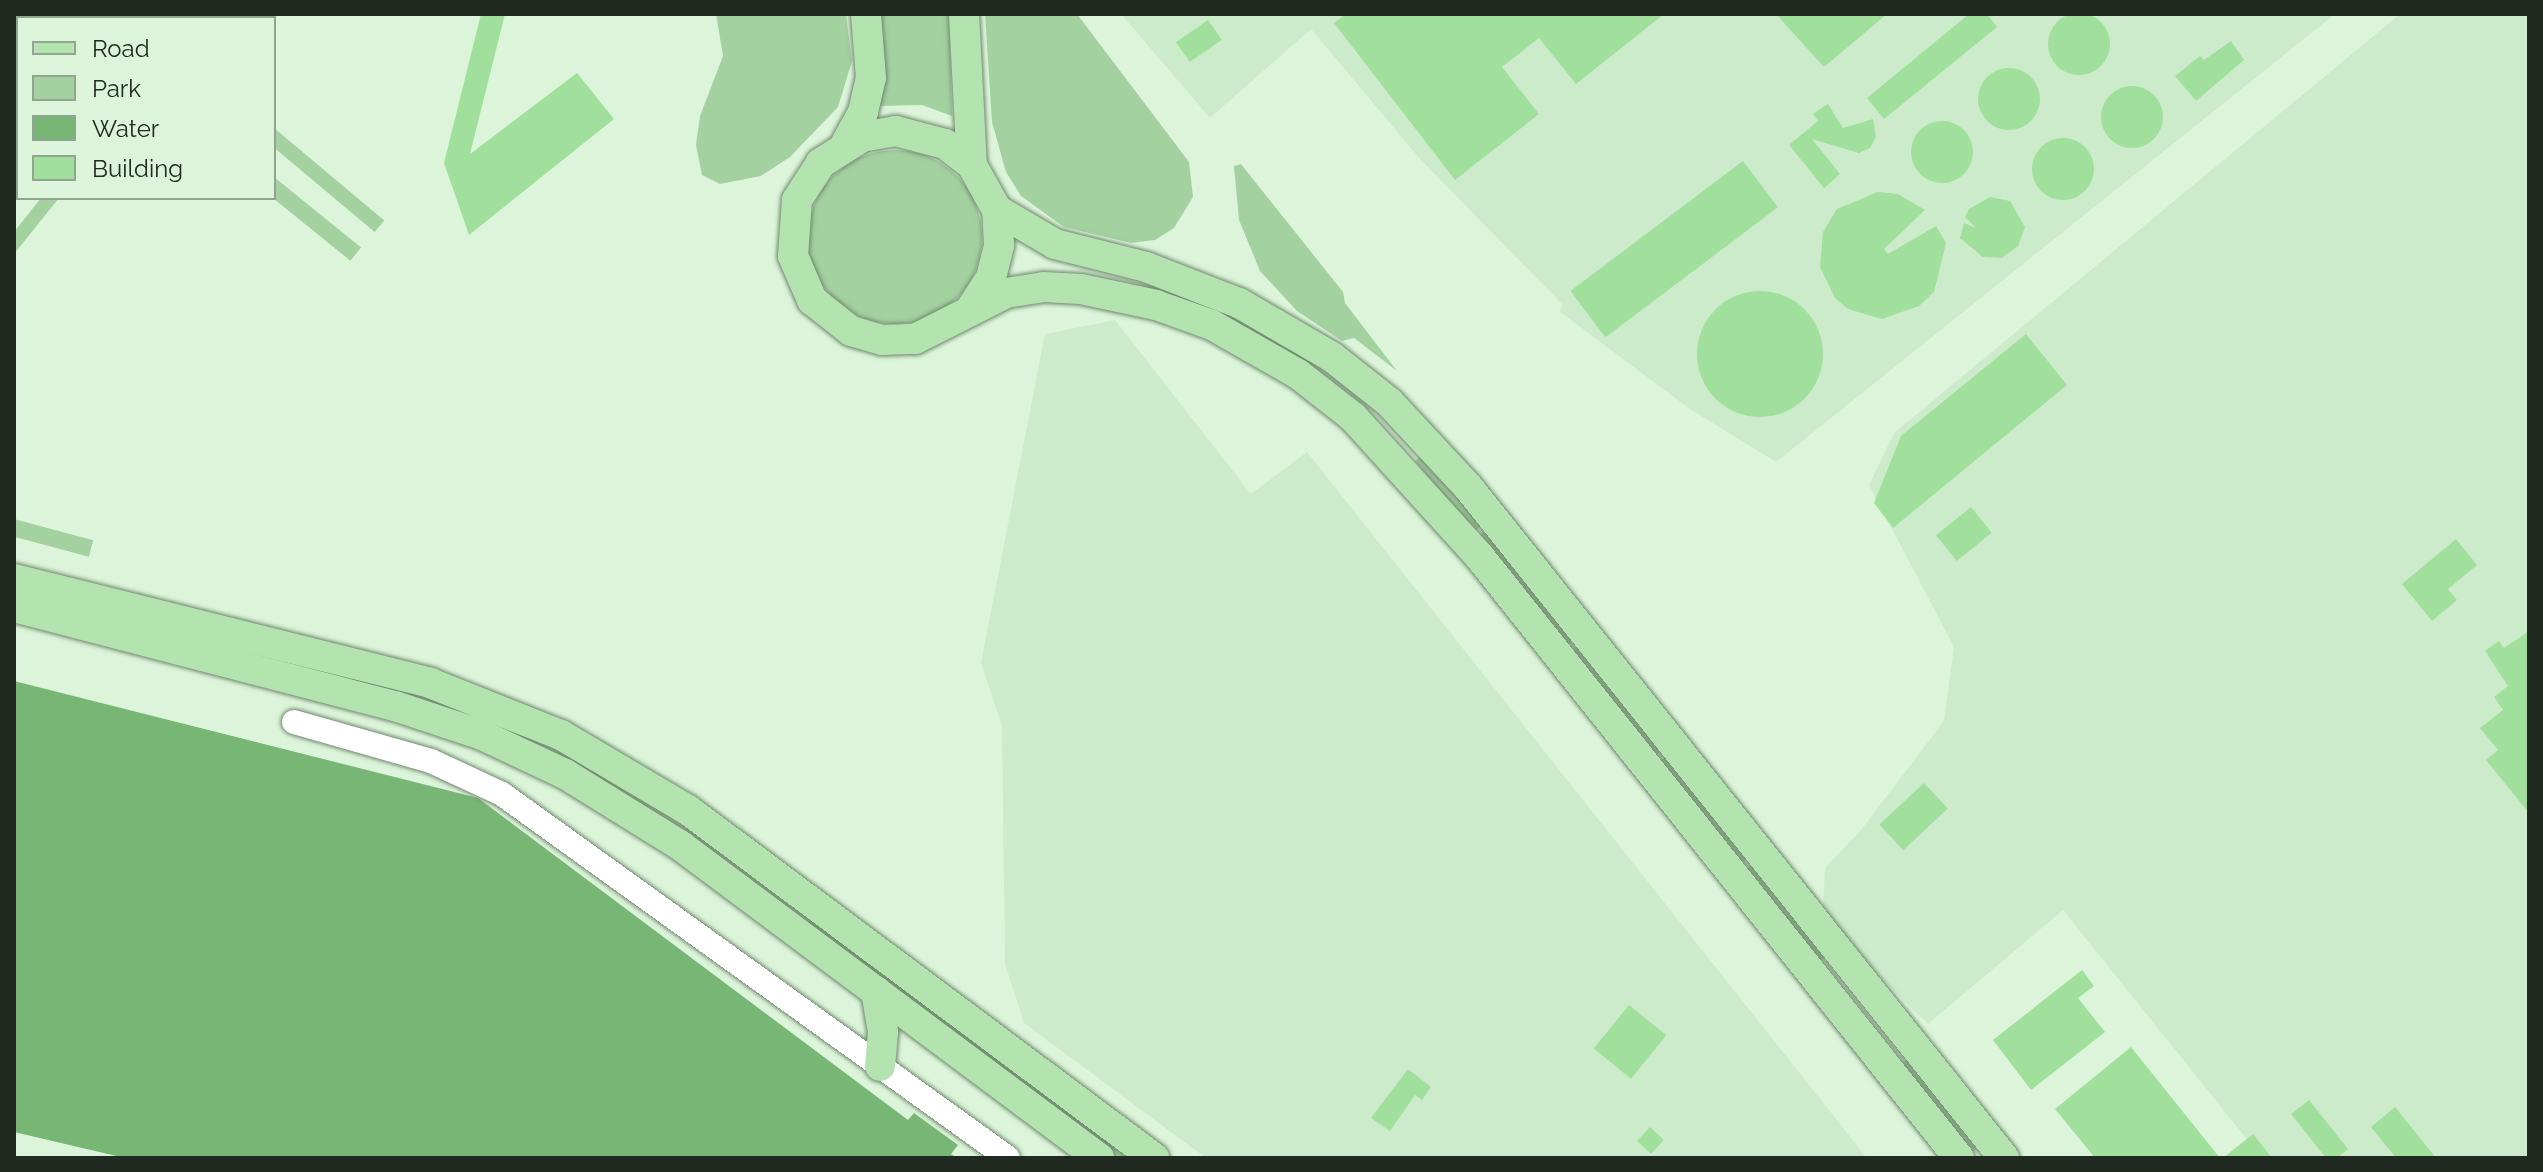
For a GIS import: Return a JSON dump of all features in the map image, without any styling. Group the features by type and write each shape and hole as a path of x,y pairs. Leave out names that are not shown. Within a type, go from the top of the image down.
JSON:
{"main road":[{"path":"866,14 871,78 863,112 846,143 810,175 793,214 793,256 812,300 851,331 899,341 931,335 972,307 1006,293 1062,287 1156,305 1292,357 1327,377 1403,444 1415,438 1415,427"},
{"path":"964,14 972,165"},
{"path":"846,143 879,132 913,132 945,144 972,165 997,210 996,262 972,307"},
{"path":"997,210 1055,244 1160,272 1271,319 1332,357 1415,427 2004,1158"},
{"path":"1238,338 1298,374 1353,417 1442,511 1959,1158"},
{"path":"14,579 57,604 439,719 565,774 681,846 1099,1158"},
{"path":"14,607 57,604 396,673 497,706 639,778 801,893 1154,1158"},
{"path":"681,846 728,864 777,899 792,900 801,893"},
{"path":"876,991 883,1032 880,1066"}],"street":[{"path":"294,722 431,761 502,794 1008,1158"}],"shaded area":[{"path":"1121,14 2335,14 1776,462 1690,409 1559,311 1563,305 1421,160 1311,29 1210,118"},
{"path":"2400,14 2529,14 2529,1158 2262,1158 2063,910 1928,1024 1842,939 1823,907 1825,868 1861,830 1944,721 1954,647 1869,485 1894,433"},
{"path":"1115,320 1251,494 1307,452 1867,1158 1206,1158 1024,1023 1005,964 1002,726 981,663 1045,334"}],"green space":[{"path":"716,14 846,14 852,61 838,107 790,157 761,176 720,184 702,175 696,145 700,116 723,56"},
{"path":"879,14 949,14 952,116 922,105 878,106 885,70"},
{"path":"985,14 1077,14 1189,162 1193,197 1174,228 1155,240 1131,243 1064,227 1021,196 1006,172 992,122"},
{"path":"276,130 384,221 375,232 276,149"},
{"path":"895,150 928,157 956,176 975,204 982,237 975,270 956,298 928,317 895,324 862,317 834,298 815,270 808,237 815,204 834,176 862,157"},
{"path":"1241,164 1343,292 1345,303 1397,371 1354,338 1342,341 1297,311 1260,271 1239,220 1234,166"},
{"path":"276,179 361,247 350,261 275,200"},
{"path":"39,200 57,200 14,254 14,232"},
{"path":"1424,454 1482,525 1473,532 1415,461"},
{"path":"14,519 93,540 89,557 14,537"},
{"path":"1486,530 1575,640 1568,645 1479,536"},
{"path":"1579,645 1663,749 1655,756 1570,652"},
{"path":"1667,756 1748,859 1741,865 1660,762"},
{"path":"1753,864 1826,957 1817,964 1744,871"},
{"path":"812,917 1132,1158 1117,1158 807,924"},
{"path":"1908,1059 1979,1147 1971,1153 1900,1065"}],"water":[{"path":"14,14 157,14 16,16 14,190"},
{"path":"14,681 478,798 908,1120 914,1113 958,1145 951,1154 957,1158 125,1158 14,1132"}],"building":[{"path":"2079,13 2091,15 2101,22 2108,32 2108,56 2101,66 2091,73 2079,75 2067,73 2057,66 2050,56 2048,44 2050,32 2057,22 2067,15"},
{"path":"481,14 505,14 470,154 577,73 614,119 469,235 444,163"},
{"path":"1346,14 1664,14 1576,84 1539,38 1502,67 1539,114 1455,180 1334,23"},
{"path":"1776,14 1887,14 1824,67"},
{"path":"1969,14 1987,14 1997,27 1884,119 1867,98"},
{"path":"1208,20 1222,40 1190,62 1176,42"},
{"path":"2231,41 2244,60 2196,101 2175,76 2200,56 2204,60"},
{"path":"2009,68 2031,77 2040,99 2031,121 2009,130 1987,121 1978,99 1987,77"},
{"path":"2132,86 2154,95 2163,117 2154,139 2132,148 2110,139 2101,117 2110,95"},
{"path":"1828,104 1843,128 1873,119 1876,137 1870,148 1859,153 1812,139 1840,174 1824,188 1789,145 1818,121 1813,114"},
{"path":"1942,121 1954,123 1964,130 1971,140 1971,164 1964,174 1954,181 1942,183 1930,181 1920,174 1913,164 1911,152 1913,140 1920,130 1930,123"},
{"path":"2063,138 2085,147 2094,169 2085,191 2063,200 2041,191 2032,169 2041,147"},
{"path":"1743,161 1778,207 1605,337 1570,291"},
{"path":"1878,192 1898,194 1925,210 1884,249 1888,254 1936,226 1946,243 1934,292 1919,306 1882,319 1848,309 1835,298 1820,267 1823,232 1837,209"},
{"path":"1990,197 2010,201 2025,227 2018,246 2002,258 1983,257 1960,238 1964,223 1976,228 1965,217 1969,209"},
{"path":"1760,291 1784,296 1804,310 1818,330 1823,354 1818,378 1804,398 1784,412 1760,417 1736,412 1716,398 1702,378 1697,354 1702,330 1716,310 1736,296"},
{"path":"2026,334 2067,385 1893,528 1874,503 1901,436"},
{"path":"1971,507 1992,533 1957,561 1936,535"},
{"path":"2456,539 2477,565 2448,589 2457,600 2432,621 2402,584"},
{"path":"2529,631 2529,813 2486,760 2498,750 2480,728 2503,710 2494,697 2508,686 2485,651 2499,641 2504,648"},
{"path":"1924,783 1948,809 1903,850 1879,825"},
{"path":"2082,970 2094,986 2078,998 2105,1032 2031,1090 1993,1040"},
{"path":"1629,1005 1666,1035 1631,1079 1594,1049"},
{"path":"2131,1047 2220,1158 2095,1158 2055,1109"},
{"path":"1408,1069 1431,1087 1422,1100 1415,1095 1390,1131 1371,1118"},
{"path":"2309,1100 2348,1149 2337,1158 2326,1158 2291,1114"},
{"path":"2395,1107 2436,1158 2396,1158 2371,1127"},
{"path":"1650,1127 1664,1140 1651,1154 1637,1141"},
{"path":"2253,1134 2272,1158 2223,1158"}]}
